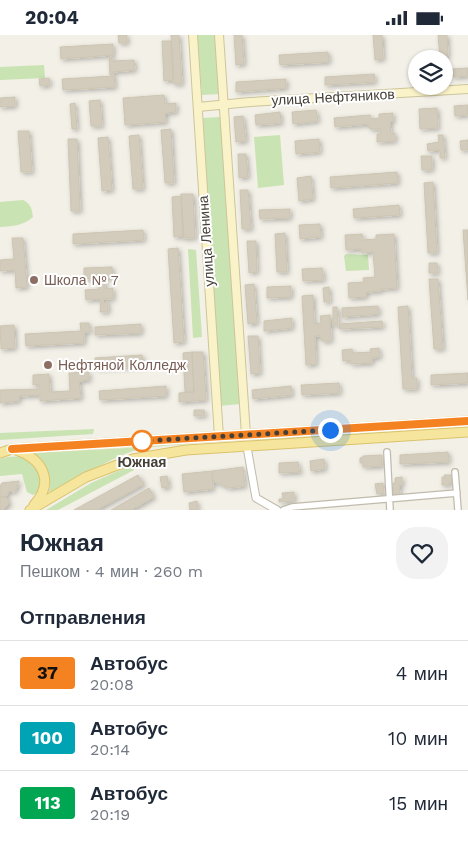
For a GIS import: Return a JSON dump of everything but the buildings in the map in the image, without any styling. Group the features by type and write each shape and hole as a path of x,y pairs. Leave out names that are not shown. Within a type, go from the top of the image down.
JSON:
{"main road":[{"name":"улица Ленина","path":"193,35 220,448"},
{"name":"улица Ленина","path":"220,35 247,447"},
{"name":"улица Нефтяников","path":"198,107 468,89"},
{"path":"5,450 468,421"},
{"path":"30,510 86,477 133,459 186,450 468,432"},
{"path":"186,450 192,445 188,439"},
{"path":"5,450 32,458 44,474 45,490 30,510"}],"street":[{"path":"247,447 256,498 276,510"},
{"path":"387,452 390,510"},
{"path":"455,472 458,510"},
{"path":"283,510 292,507 457,493"}],"green space":[{"path":"197,35 216,35 220,94 202,95"},
{"path":"44,65 45,78 0,80 0,67"},
{"path":"221,117 240,404 219,406 203,118"},
{"path":"280,135 284,185 258,188 254,137"},
{"path":"23,200 31,207 33,217 22,224 0,227 0,202"},
{"path":"188,249 196,250 202,337 193,338"},
{"path":"346,254 368,255 369,270 346,271 344,256"},
{"path":"468,425 468,427 253,441 253,438"},
{"path":"94,429 93,434 0,440 0,433"},
{"path":"187,442 187,444 139,449 122,455 48,496 50,478 48,472 33,453 126,448"},
{"path":"7,457 25,459 36,468 42,480 39,491 33,495 27,492 22,474 0,476 0,459"},
{"path":"132,465 134,470 58,510 46,510 91,483"}],"bus line":[{"name":"37","path":"12,449 468,421"}],"place":[{"name":"Школа № 7","path":"34,280"},
{"name":"Нефтяной Колледж","path":"48,365"},
{"name":"Южная","path":"142,441"}],"route":[{"path":"142,441 330,430"}]}
